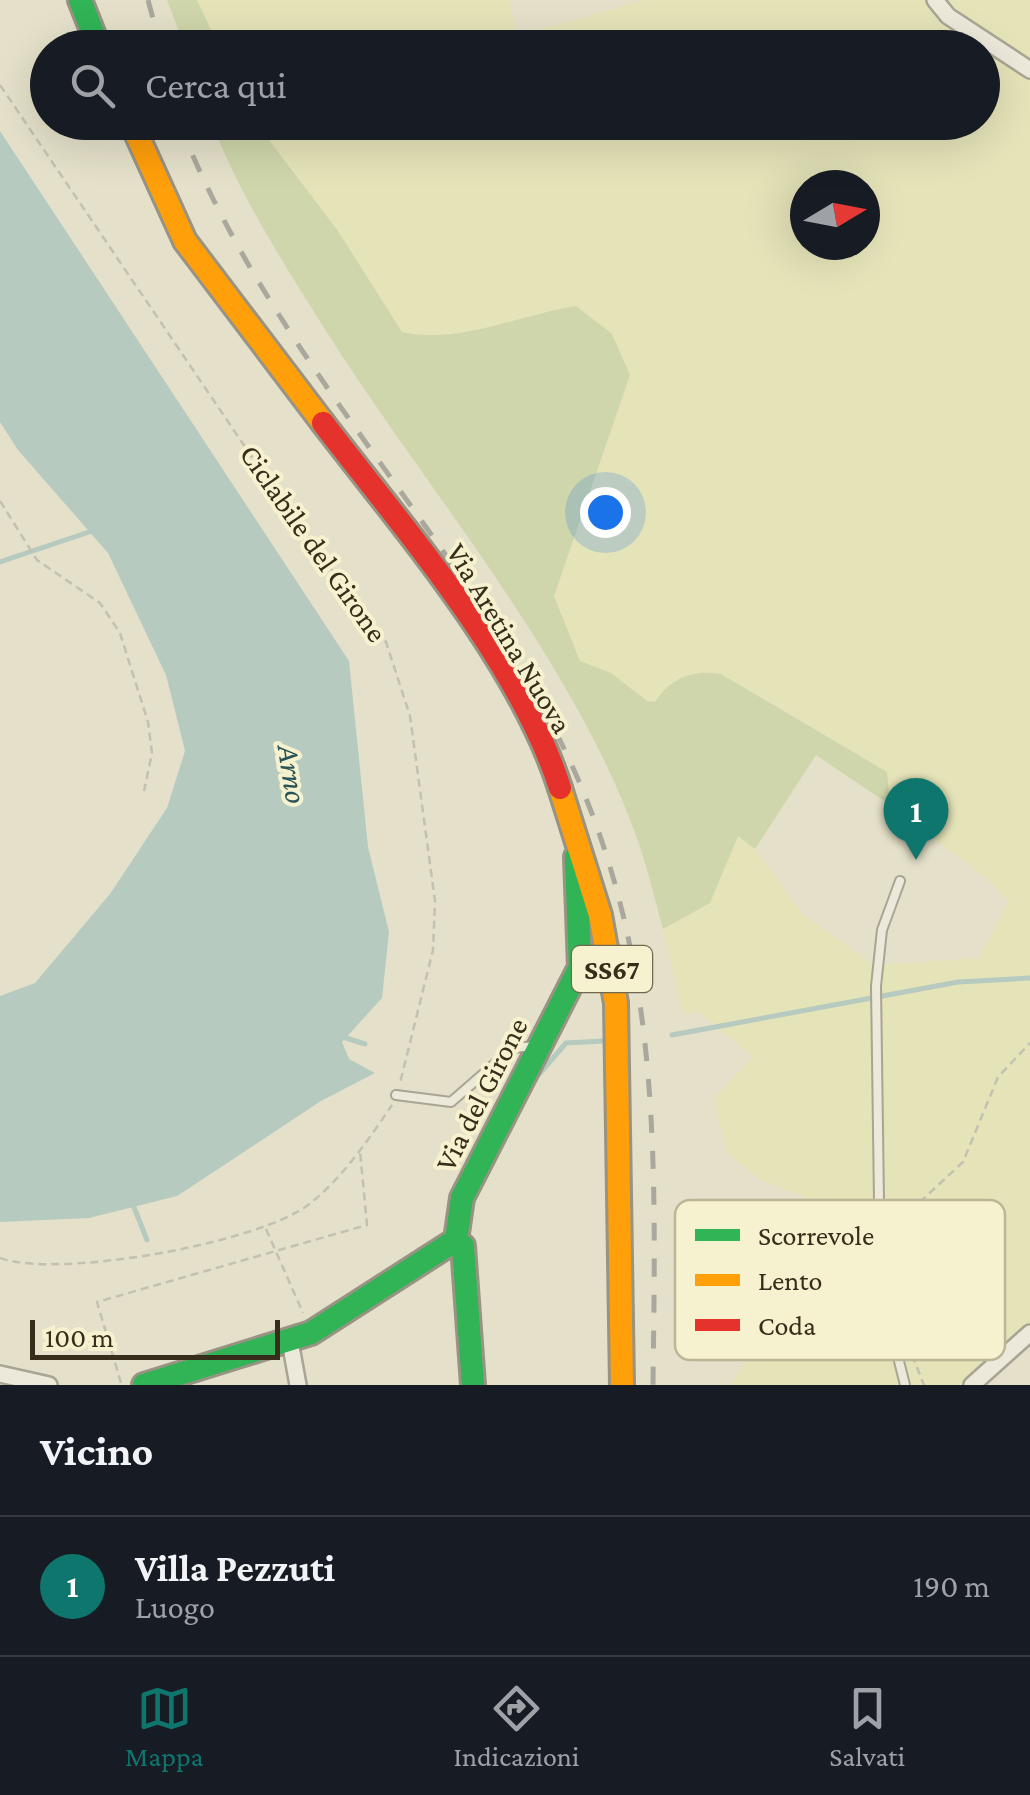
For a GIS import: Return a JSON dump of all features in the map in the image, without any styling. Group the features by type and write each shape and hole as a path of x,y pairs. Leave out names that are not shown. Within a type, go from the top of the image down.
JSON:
{"main road":[{"path":"80,0 92,30"},
{"name":"Via Aretina Nuova","path":"139,140 186,241 450,590 538,735 600,915 616,1003 622,1385"},
{"name":"Via del Girone","path":"473,1385 468,1281 463,1246 456,1240 462,1198 475,1165 580,968 574,833"},
{"path":"133,1384 334,1320 386,1282 456,1240"}],"street":[{"path":"935,0 948,16 969,30"},
{"path":"1000,50 1030,70"},
{"path":"298,1385 299,1333"},
{"path":"1005,1355 1030,1333"},
{"path":"972,1385 1000,1360"},
{"path":"0,1374 50,1385"}],"lane":[{"path":"879,1200 876,986 882,930 900,882"},
{"path":"396,1095 451,1102 512,1048 539,1046"},
{"path":"899,1360 905,1385"}],"path":[{"name":"Ciclabile del Girone","path":"0,85 30,129"},
{"name":"Ciclabile del Girone","path":"0,1258 10,1262 132,1257 266,1227 312,1202 360,1149 396,1095 433,950 435,900 410,716 386,642 296,522 37,140"},
{"path":"0,501 37,560 66,576 100,604 120,633 150,738 152,754 144,792"},
{"path":"922,1200 963,1162 998,1078 1030,1044"},
{"path":"133,1384 97,1302 367,1225 360,1149"},
{"path":"266,1227 279,1252 299,1333"},
{"path":"914,1360 924,1385"}],"shaded area":[{"path":"197,0 509,0 516,30 211,30"},
{"path":"644,0 1030,0 1030,1330 1005,1353 1005,1200 803,1200 803,1196 762,1181 726,1152 714,1098 753,1057 699,1012 683,1014 663,929 710,903 738,835 755,849 803,915 874,965 979,958 1009,901 985,877 890,805 887,772 767,700 744,692 721,674 655,702 647,701 611,673 580,661 554,597 630,376 470,332 431,339 402,332 338,231 269,140 1000,140 1000,30 538,30"},
{"path":"746,1360 997,1360 970,1385 731,1385"}],"green space":[{"path":"167,0 197,0 211,30 178,30"},
{"path":"219,140 269,140 338,231 402,332 467,332 576,306 612,334 630,375 554,596 580,661 611,673 647,701 655,702 684,677 721,674 887,772 890,805 816,755 755,849 738,836 710,903 663,929 638,841 576,706 494,575 306,299 248,201"}],"water":[{"name":"Arno","path":"0,131 349,661 368,847 389,932 382,998 342,1042 349,1059 375,1073 321,1101 177,1196 89,1218 0,1222 0,996 35,983 110,894 167,808 185,751 166,675 108,553 18,450 0,422"}],"waterway":[{"path":"0,562 92,531"},
{"path":"672,1035 958,982 1030,978"},
{"path":"340,1036 365,1044"},
{"path":"534,1080 566,1043 603,1041"},
{"path":"132,1202 147,1240"}],"railway":[{"path":"148,0 156,30"},
{"path":"187,140 252,271 296,342 440,548 531,687 575,771 607,856 629,941 643,1027 651,1114 653,1385"}],"traffic: fast":[{"path":"80,0 92,30"},
{"path":"473,1385 463,1246 456,1240 462,1198 580,967 576,857"},
{"path":"144,1385 311,1333 456,1240"}],"traffic: slow":[{"path":"139,140 185,241 323,423"},
{"path":"560,788 600,915 616,1003 622,1385"}],"traffic: jam":[{"path":"323,423 423,551 488,644 517,692 560,788"}],"place":[{"name":"Villa Pezzuti","path":"916,860"}]}
